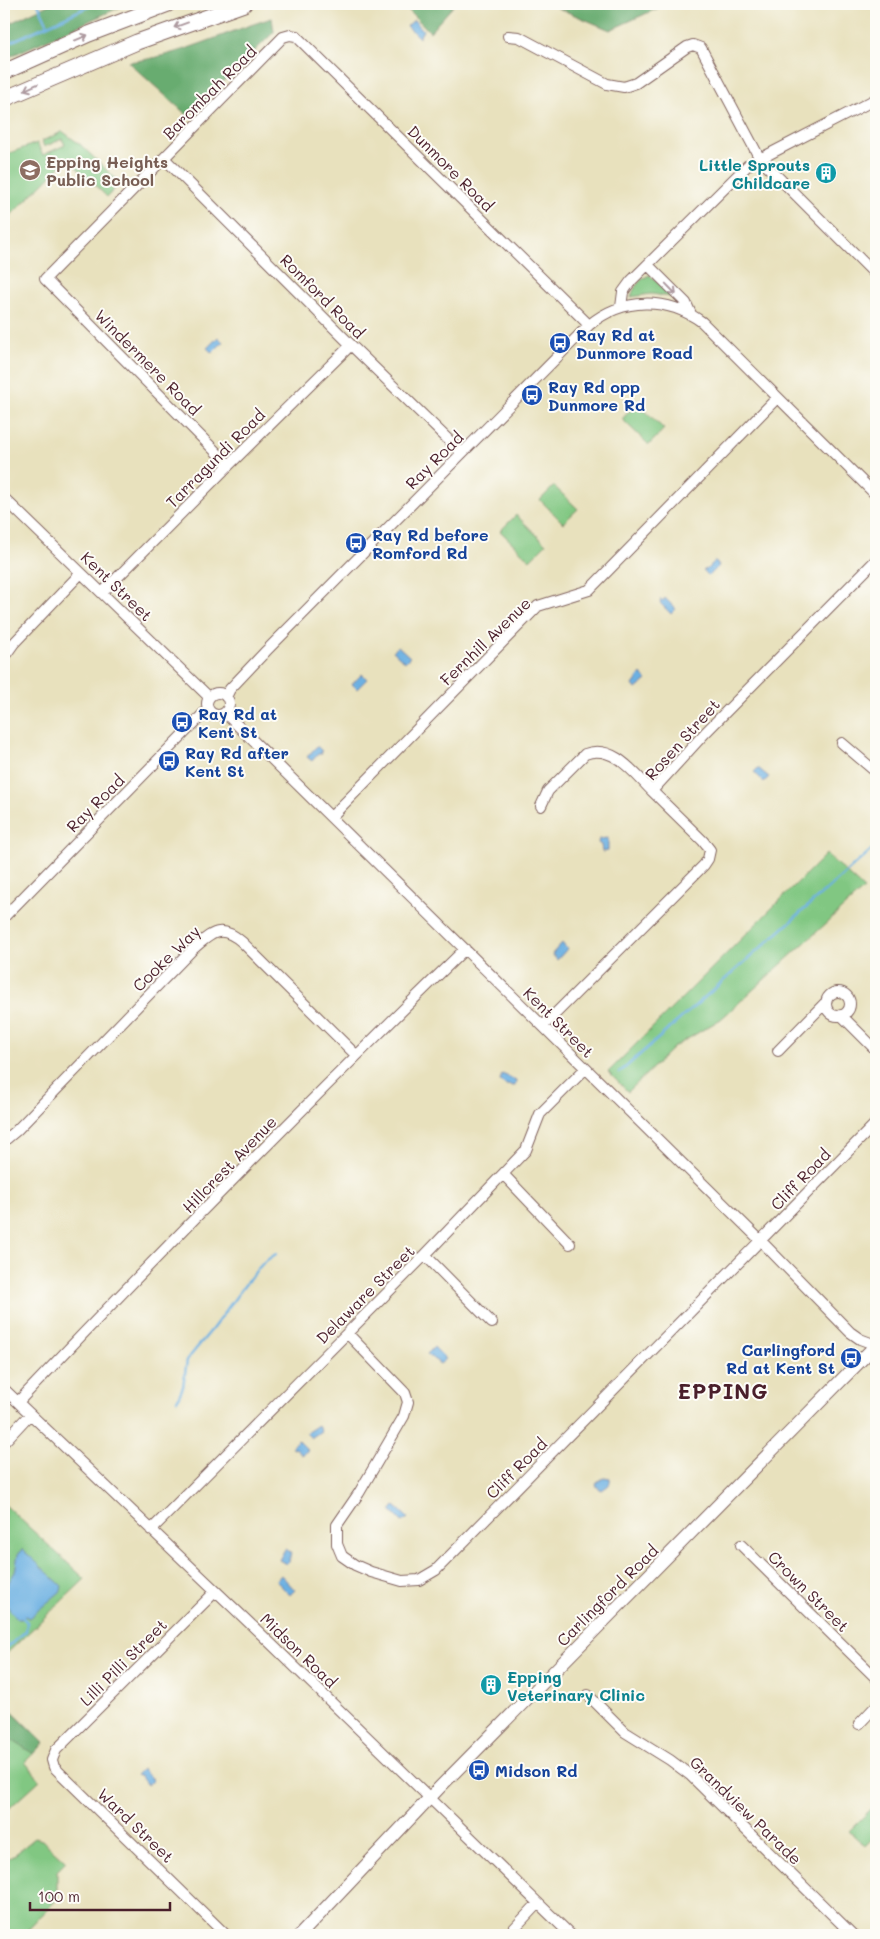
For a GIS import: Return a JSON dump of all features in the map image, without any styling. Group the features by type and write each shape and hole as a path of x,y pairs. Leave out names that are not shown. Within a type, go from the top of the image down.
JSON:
{"highway":[{"path":"4,72 89,34 168,4"},
{"path":"4,98 129,45 244,4"}],"main road":[{"name":"Carlingford Road","path":"300,1935 430,1798 875,1350"}],"street":[{"name":"Barombah Road","path":"45,279 283,38 290,34"},
{"name":"Dunmore Road","path":"290,34 296,36 589,325"},
{"path":"508,36 519,37 607,84 624,87 636,83 687,47 697,46 705,53 760,159 876,275"},
{"path":"621,307 626,287 748,165 876,99"},
{"name":"Romford Road","path":"164,158 462,453"},
{"name":"Ray Road","path":"648,265 686,303 691,314"},
{"name":"Windermere Road","path":"45,279 229,465"},
{"name":"Ray Road","path":"226,697 230,689 266,651 589,325 603,314 621,307 642,302 666,304 691,314 702,322 876,495"},
{"name":"Tarragundi Road","path":"102,593 351,345"},
{"name":"Fernhill Avenue","path":"331,817 538,606 589,590 777,398"},
{"name":"Kent Street","path":"4,498 209,697"},
{"name":"Rosen Street","path":"544,1026 708,859 710,850 703,840 652,791 705,733 876,560"},
{"path":"4,657 14,643 81,573"},
{"path":"216,693 226,697 229,706 226,713 216,716 207,710 206,703 209,697 216,693"},
{"name":"Ray Road","path":"4,917 207,710"},
{"name":"Kent Street","path":"226,713 761,1241 850,1332 875,1350"},
{"path":"842,743 876,772"},
{"path":"541,806 548,791 585,754 597,751 616,757 652,791"},
{"name":"Cooke Way","path":"4,1141 16,1131 193,949 211,934 218,931 234,935 242,942 356,1055"},
{"name":"Hillcrest Avenue","path":"18,1402 356,1055 465,949"},
{"path":"778,1051 835,992 846,995 850,1005 847,1012 841,1015 832,1014 827,1008 826,1002"},
{"path":"841,1015 876,1050"},
{"name":"Delaware Street","path":"150,1530 526,1150 540,1114 585,1069"},
{"name":"Cliff Road","path":"347,1333 406,1392 408,1402 404,1416 364,1486 337,1526 337,1544 342,1556 355,1565 402,1581 419,1580 436,1570 876,1123"},
{"path":"503,1174 570,1244"},
{"path":"425,1254 492,1323"},
{"name":"Midson Road","path":"4,1389 571,1935"},
{"path":"4,1442 30,1414"},
{"name":"Crown Street","path":"741,1545 876,1678"},
{"name":"Lilli Pilli Street","path":"52,1755 215,1592"},
{"name":"Grandview Parade","path":"588,1695 625,1732 690,1775 853,1935"},
{"path":"859,1724 876,1706"},
{"name":"Ward Street","path":"52,1755 54,1767 226,1935"},
{"path":"508,1935 538,1903"}],"green space":[{"path":"50,4 127,4 4,59 4,26"},
{"path":"402,4 455,4 430,32"},
{"path":"553,4 667,4 610,30 558,8"},
{"path":"272,18 274,32 188,116 128,62 183,50"},
{"path":"62,131 81,145 120,183 107,197 68,159 9,217 4,207 4,155 37,143 43,155 65,145 62,139 44,147 42,141"},
{"path":"650,275 673,297 651,294 631,297 638,283"},
{"path":"637,403 664,429 649,445 622,419"},
{"path":"554,486 578,509 563,523 540,500"},
{"path":"516,515 546,544 530,560 500,531"},
{"path":"826,854 864,889 721,1019 674,1047 628,1092 608,1072"},
{"path":"4,1504 85,1579 4,1656"},
{"path":"4,1704 44,1743 25,1762 40,1780 4,1813"},
{"path":"4,1704 44,1743 34,1754 4,1735"},
{"path":"876,1804 876,1835 865,1846 849,1831"},
{"path":"35,1838 42,1840 66,1862 57,1871 57,1899 29,1929 32,1935 4,1935 4,1860 13,1856"}],"water":[{"path":"414,20 423,30 419,38 407,26"},
{"path":"218,337 223,342 212,353 207,348"},
{"path":"715,561 719,566 709,576 703,570 707,569"},
{"path":"665,598 676,609 671,614 660,603 661,599 663,601"},
{"path":"398,646 410,657 405,662 393,651"},
{"path":"362,674 367,679 357,689 352,684"},
{"path":"641,674 647,680 636,689 633,685"},
{"path":"317,746 322,751 322,754 318,754 312,761 307,757"},
{"path":"758,768 769,777 764,782 754,772"},
{"path":"608,838 608,851 602,852 601,845 598,843 599,839"},
{"path":"562,943 567,949 557,960 552,954"},
{"path":"502,1074 516,1080 515,1086 506,1085 500,1081"},
{"path":"434,1347 446,1359 440,1364 427,1354"},
{"path":"318,1425 321,1431 311,1438 306,1433"},
{"path":"298,1440 308,1450 302,1455 296,1448 291,1447"},
{"path":"604,1477 610,1478 610,1483 602,1490 596,1484"},
{"path":"395,1506 408,1518 402,1522 391,1511"},
{"path":"22,1549 62,1586 61,1591 29,1618 25,1616 22,1619 17,1619 4,1602 4,1589 15,1572 18,1554"},
{"path":"285,1549 291,1552 289,1561 286,1564 279,1560"},
{"path":"281,1575 295,1590 290,1595 276,1581"},
{"path":"142,1769 153,1780 147,1785 141,1777 136,1775"}],"waterway":[{"path":"38,4 48,25"},
{"path":"4,45 94,4"},
{"path":"619,1073 876,846"},
{"path":"177,1400 183,1387 187,1360 250,1278 264,1262 276,1254"},
{"path":"4,1650 26,1631 27,1622 23,1618"}],"place":[{"name":"Epping Heights Public School","path":"30,170"},
{"name":"Little Sprouts Childcare","path":"826,173"},
{"name":"Ray Rd at Dunmore Road","path":"560,343"},
{"name":"Ray Rd opp Dunmore Rd","path":"532,395"},
{"name":"Ray Rd before Romford Rd","path":"356,543"},
{"name":"Ray Rd at Kent St","path":"182,722"},
{"name":"Ray Rd after Kent St","path":"169,761"},
{"name":"Carlingford Rd at Kent St","path":"851,1358"},
{"name":"Epping Veterinary Clinic","path":"491,1685"},
{"name":"Midson Rd","path":"479,1770"}],"district":[{"name":"EPPING","path":"723,1390"}]}
